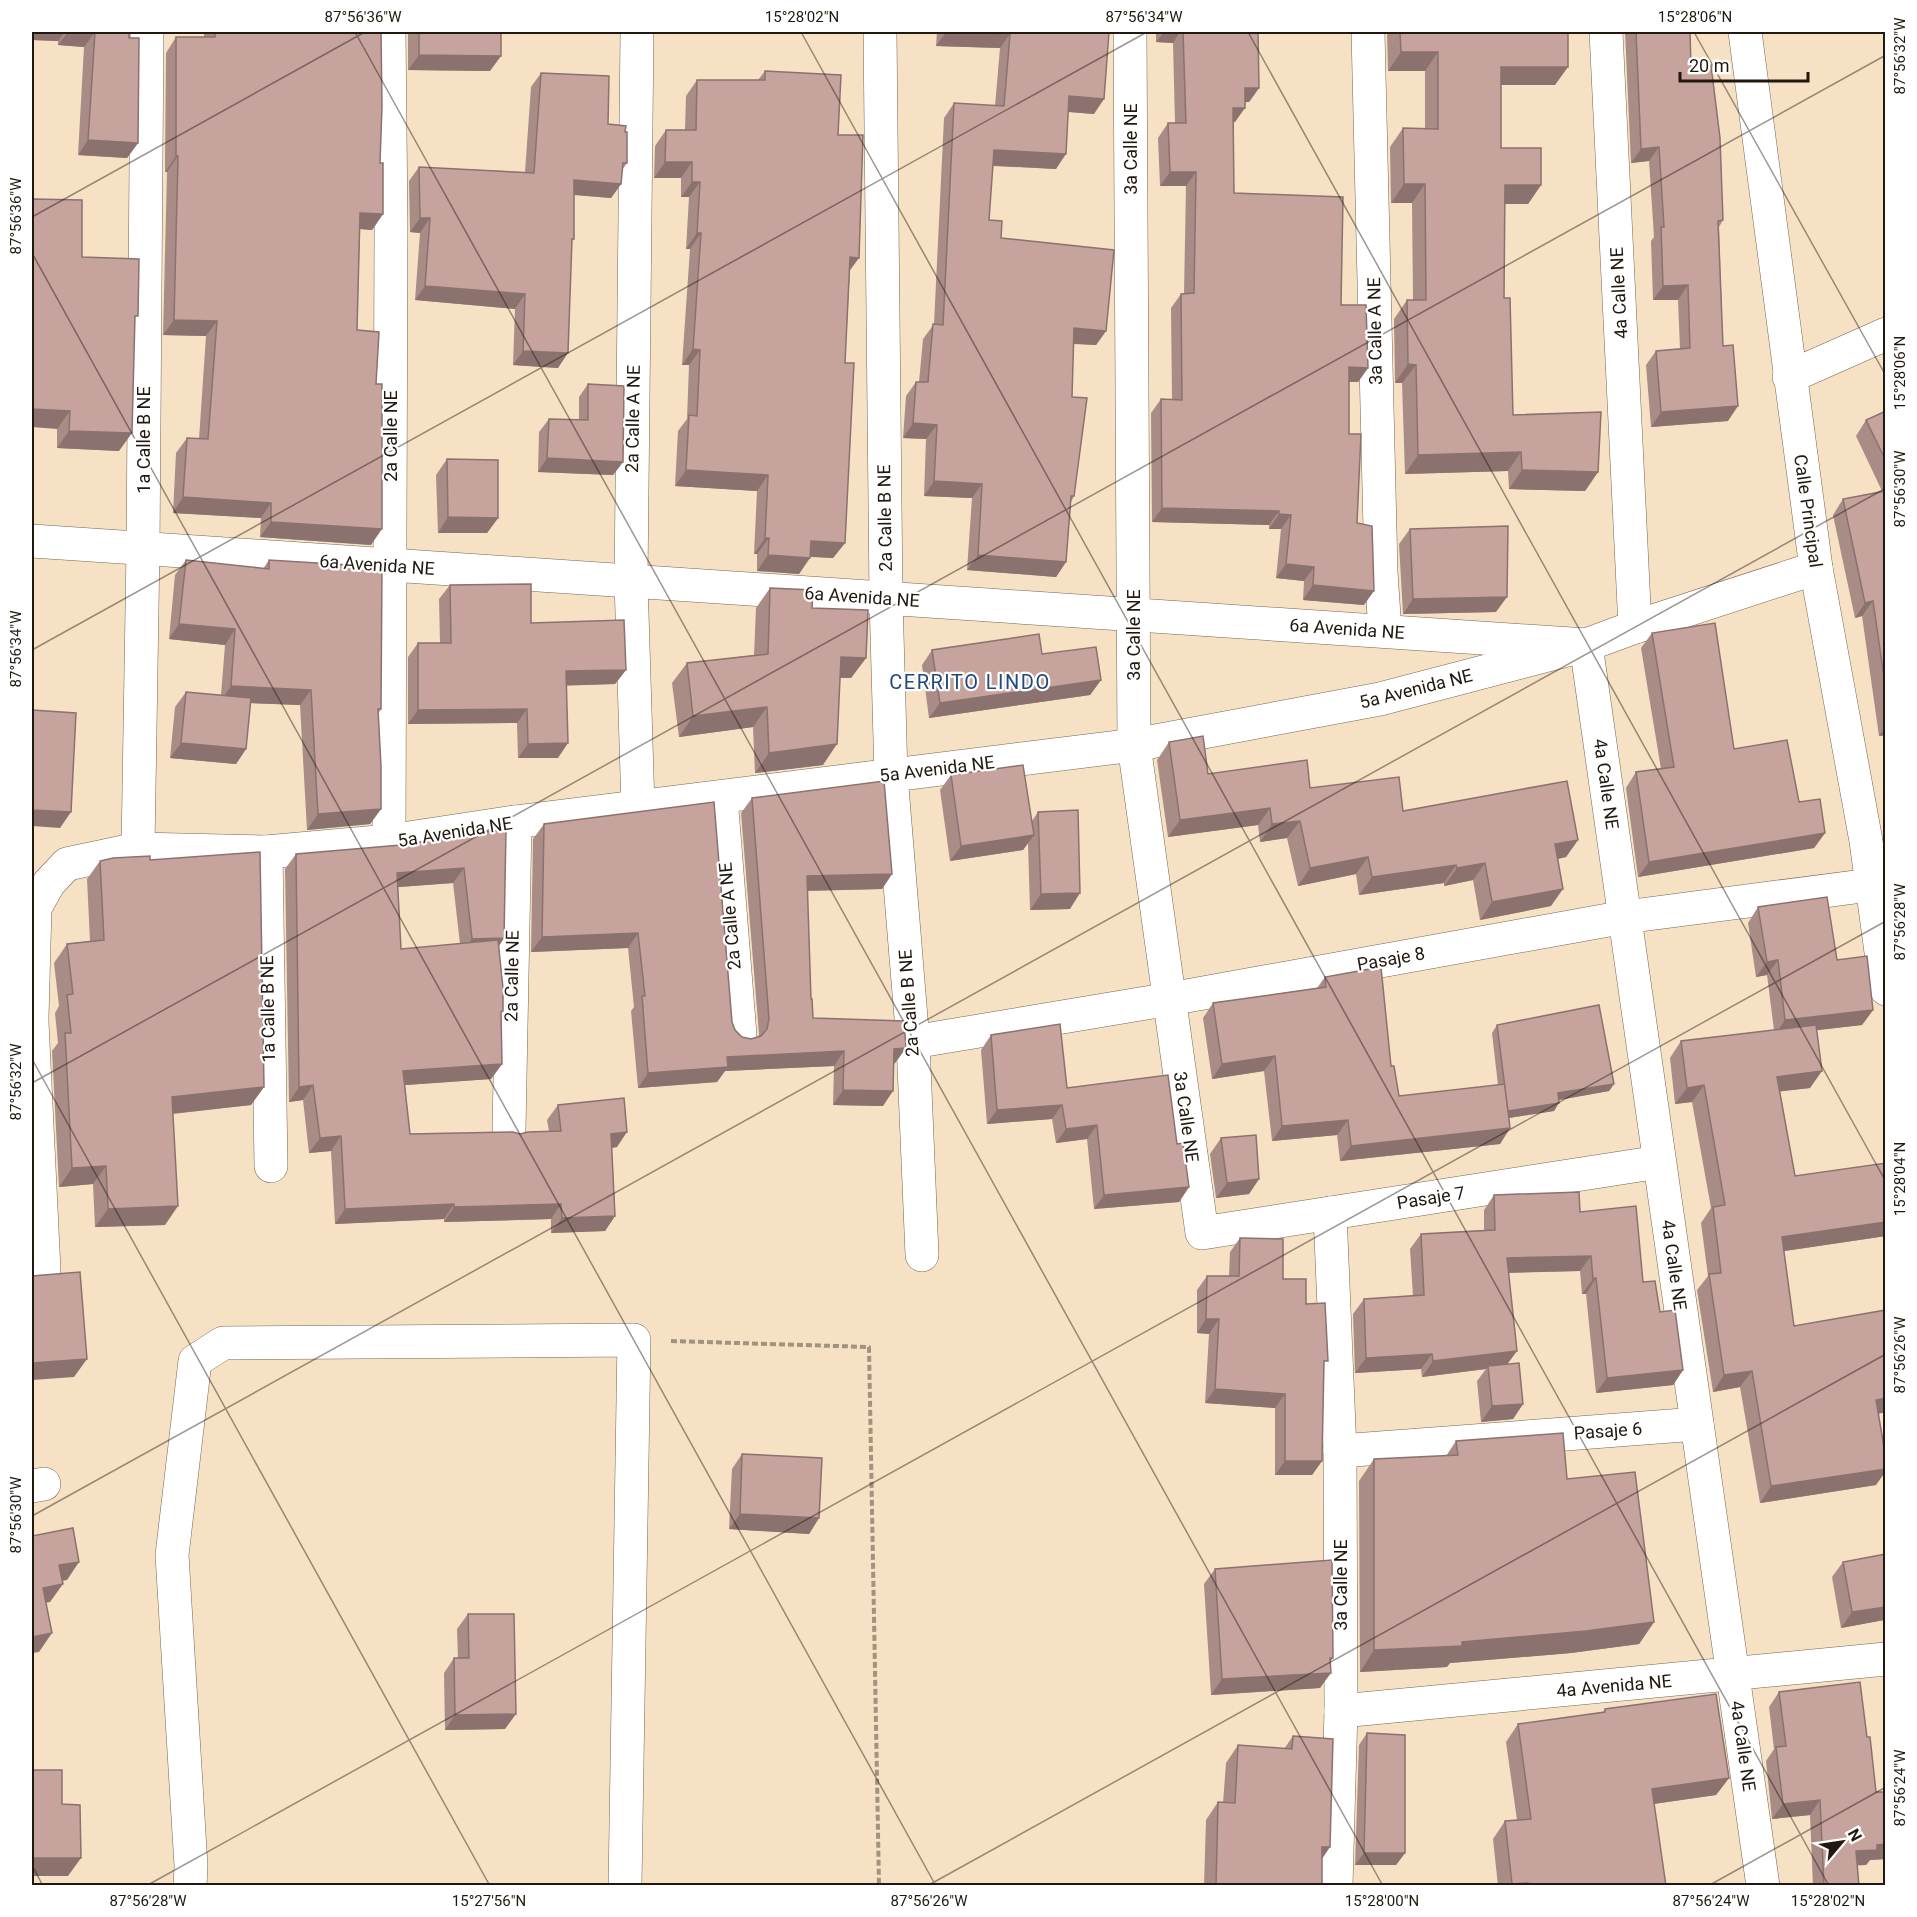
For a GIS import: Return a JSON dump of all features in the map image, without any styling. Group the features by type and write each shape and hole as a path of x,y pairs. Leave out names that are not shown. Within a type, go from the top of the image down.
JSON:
{"street":[{"name":"1a Calle B NE","path":"138,849 147,32"},
{"name":"2a Calle NE","path":"389,32 390,842"},
{"name":"2a Calle A NE","path":"638,32 631,581 638,807"},
{"name":"2a Calle B NE","path":"880,32 886,598 891,775 913,1042 922,1255"},
{"name":"3a Calle NE","path":"1130,32 1134,745 1202,1233"},
{"name":"3a Calle A NE","path":"1368,32 1381,572 1385,631"},
{"name":"4a Calle NE","path":"1606,32 1635,627"},
{"name":"Calle Principal","path":"1745,32 1816,568 1876,834 1870,885 1886,989"},
{"path":"1789,377 1886,334"},
{"name":"6a Avenida NE","path":"32,541 1586,645"},
{"name":"5a Avenida NE","path":"32,1018 35,909 48,883 67,864 138,849 266,852 390,842 516,822 1134,745 1380,699 1586,645 1816,568"},
{"name":"4a Calle NE","path":"1586,645 1763,1886"},
{"name":"2a Calle A NE","path":"721,797 740,1035"},
{"name":"2a Calle NE","path":"509,1130 516,822"},
{"name":"1a Calle B NE","path":"266,852 271,1166"},
{"name":"Pasaje 8","path":"913,1042 1170,999 1625,917 1870,885"},
{"path":"32,1022 38,1271"},
{"name":"Pasaje 7","path":"1202,1233 1659,1162"},
{"name":"3a Calle NE","path":"1330,1213 1340,1450 1341,1711 1336,1886"},
{"path":"190,1886 191,1866 172,1555 195,1361 223,1343 634,1340 625,1886"},
{"name":"Pasaje 6","path":"1340,1450 1697,1424"},
{"name":"4a Avenida NE","path":"1341,1711 1886,1659"}],"path":[{"path":"634,1340 869,1347 879,1886"}],"building":[{"path":"95,32 129,32 129,38 139,38 138,143 88,140"},
{"path":"215,32 381,32 380,163 383,163 383,214 360,213 357,330 379,332 376,384 382,384 382,529 271,522 271,503 183,497 187,438 208,439 217,321 174,320 178,156 176,156 176,37 215,37"},
{"path":"419,32 501,32 501,56 419,55"},
{"path":"959,32 1109,32 1104,99 1069,96 1066,154 994,150 989,220 1002,221 1001,238 1114,250 1106,331 1074,328 1072,397 1087,398 1074,496 1071,496 1066,562 978,555 982,484 934,481 937,425 913,423 916,382 928,382 933,324 943,325 954,103 1004,106 1010,34"},
{"path":"1183,32 1258,32 1259,88 1245,88 1245,108 1233,108 1234,193 1343,197 1341,305 1366,305 1368,368 1349,367 1349,434 1361,434 1357,523 1372,526 1374,591 1313,585 1314,567 1286,564 1291,515 1279,514 1279,511 1162,508 1161,399 1182,400 1181,294 1194,293 1196,172 1170,172 1168,123 1186,123"},
{"path":"1400,32 1568,32 1568,67 1501,67 1501,148 1541,148 1541,185 1505,185 1504,298 1510,298 1513,415 1601,412 1598,472 1522,470 1521,452 1418,455 1416,365 1408,364 1407,300 1426,300 1425,184 1404,184 1403,128 1438,129 1438,52 1401,52"},
{"path":"1636,32 1690,32 1691,68 1711,65 1720,138 1723,220 1718,221 1723,346 1733,345 1738,406 1661,412 1656,351 1690,348 1688,285 1663,286 1661,227 1664,227 1659,147 1641,149"},
{"path":"765,71 841,75 838,135 863,135 859,258 850,257 845,363 854,363 845,543 811,541 810,558 768,555 769,538 765,538 768,475 686,470 689,415 697,416 700,350 693,349 701,233 697,233 700,182 692,182 692,162 665,162 666,130 696,130 697,80 765,80"},
{"path":"541,73 609,76 608,124 626,126 625,132 627,132 627,163 623,163 621,184 574,180 574,239 572,239 568,353 523,351 525,294 425,286 430,218 420,218 419,167 534,173"},
{"path":"32,199 82,200 82,257 139,259 132,433 69,431 70,411 32,409"},
{"path":"588,384 624,386 623,462 547,458 549,419 588,420"},
{"path":"1886,411 1886,461 1866,420"},
{"path":"447,459 498,460 498,518 448,517"},
{"path":"1886,491 1886,691 1873,601 1865,603 1843,499"},
{"path":"1508,526 1507,597 1413,599 1410,529"},
{"path":"186,560 269,569 269,560 382,567 381,709 378,709 381,809 318,814 311,690 231,686 235,629 179,624"},
{"path":"531,584 531,623 624,620 626,670 566,671 568,743 528,744 527,709 418,710 418,643 451,643 450,585"},
{"path":"770,588 813,590 812,608 868,610 866,658 841,657 837,744 769,753 767,707 693,716 687,663 768,654"},
{"path":"1715,623 1734,749 1787,740 1799,802 1820,799 1825,833 1649,862 1636,772 1674,767 1652,633"},
{"path":"1039,634 1042,654 1096,647 1101,680 940,703 932,650"},
{"path":"186,692 251,698 246,749 181,743"},
{"path":"32,710 76,713 71,812 32,810"},
{"path":"1203,736 1208,774 1307,760 1310,788 1399,777 1403,811 1567,781 1578,840 1555,844 1563,889 1492,902 1485,863 1372,877 1368,857 1310,868 1300,821 1272,824 1270,808 1180,820 1169,742"},
{"path":"1023,765 1034,835 961,846 951,775"},
{"path":"884,781 892,874 807,876 813,1018 904,1021 906,1048 894,1049 893,1091 843,1090 844,1051 727,1057 728,1067 648,1073 642,996 645,996 638,933 542,937 544,824 714,802 732,1022 735,1030 742,1037 751,1039 761,1036 767,1029 769,1019 752,798"},
{"path":"1078,810 1080,893 1041,894 1038,812"},
{"path":"506,829 504,938 472,939 464,868 397,873 401,949 498,940 503,988 502,1064 403,1071 410,1134 513,1132 520,1134 561,1131 558,1105 624,1098 627,1132 611,1134 615,1216 562,1218 561,1204 454,1207 454,1204 345,1209 341,1136 320,1138 313,1085 299,1087 296,854 401,845"},
{"path":"260,852 264,1087 172,1097 178,1206 108,1209 106,1166 72,1168 65,1033 71,1033 67,995 73,994 67,944 104,940 100,861 113,858 150,856 150,860"},
{"path":"1827,897 1837,960 1867,956 1873,1010 1785,1020 1778,960 1767,962 1758,907"},
{"path":"1381,967 1391,1066 1394,1066 1399,1096 1505,1084 1510,1128 1351,1146 1348,1120 1282,1126 1275,1056 1222,1064 1213,1003 1326,987 1325,977"},
{"path":"1599,1005 1614,1084 1558,1093 1559,1103 1508,1111 1497,1025"},
{"path":"1060,1024 1067,1088 1168,1075 1177,1144 1183,1143 1189,1187 1104,1195 1097,1125 1066,1129 1062,1105 997,1110 991,1035"},
{"path":"1816,1025 1822,1071 1777,1077 1795,1176 1886,1163 1886,1222 1782,1237 1794,1326 1886,1310 1886,1398 1876,1400 1886,1469 1771,1486 1752,1371 1724,1375 1709,1274 1721,1273 1713,1207 1725,1205 1704,1085 1687,1088 1681,1041"},
{"path":"1256,1135 1259,1179 1227,1183 1221,1138"},
{"path":"1579,1192 1580,1212 1636,1206 1643,1282 1655,1281 1660,1312 1675,1310 1683,1370 1607,1378 1596,1278 1593,1279 1591,1256 1507,1258 1517,1351 1433,1361 1432,1354 1366,1358 1364,1299 1424,1295 1421,1234 1495,1230 1494,1195"},
{"path":"1240,1238 1283,1239 1283,1279 1306,1279 1306,1304 1325,1303 1328,1361 1324,1361 1322,1461 1285,1461 1285,1394 1215,1389 1219,1319 1206,1319 1207,1276 1239,1276"},
{"path":"80,1272 87,1359 32,1363 32,1276"},
{"path":"1519,1363 1523,1404 1492,1406 1488,1366"},
{"path":"1563,1433 1567,1479 1635,1472 1654,1622 1586,1631 1462,1642 1462,1646 1374,1650 1374,1459 1458,1455 1456,1441"},
{"path":"742,1454 822,1458 819,1518 740,1514"},
{"path":"73,1528 79,1562 59,1565 63,1584 43,1588 52,1633 32,1637 32,1536"},
{"path":"1886,1554 1886,1607 1852,1612 1843,1562"},
{"path":"1332,1560 1333,1658 1330,1658 1331,1673 1222,1679 1215,1569"},
{"path":"468,1614 514,1614 516,1714 455,1715 454,1658 469,1658"},
{"path":"1860,1682 1867,1737 1870,1737 1876,1792 1886,1792 1886,1844 1877,1845 1877,1850 1856,1851 1859,1886 1824,1886 1820,1800 1783,1804 1776,1747 1786,1746 1779,1692"},
{"path":"1716,1694 1729,1778 1652,1789 1666,1886 1512,1884 1505,1821 1531,1819 1518,1724"},
{"path":"1367,1733 1405,1735 1405,1853 1364,1853"},
{"path":"1293,1736 1333,1739 1330,1847 1322,1847 1322,1886 1216,1886 1218,1802 1235,1803 1238,1745 1292,1749"},
{"path":"32,1770 62,1770 62,1804 80,1805 81,1858 32,1858"}],"district":[{"name":"CERRITO LINDO","path":"970,682"}]}
